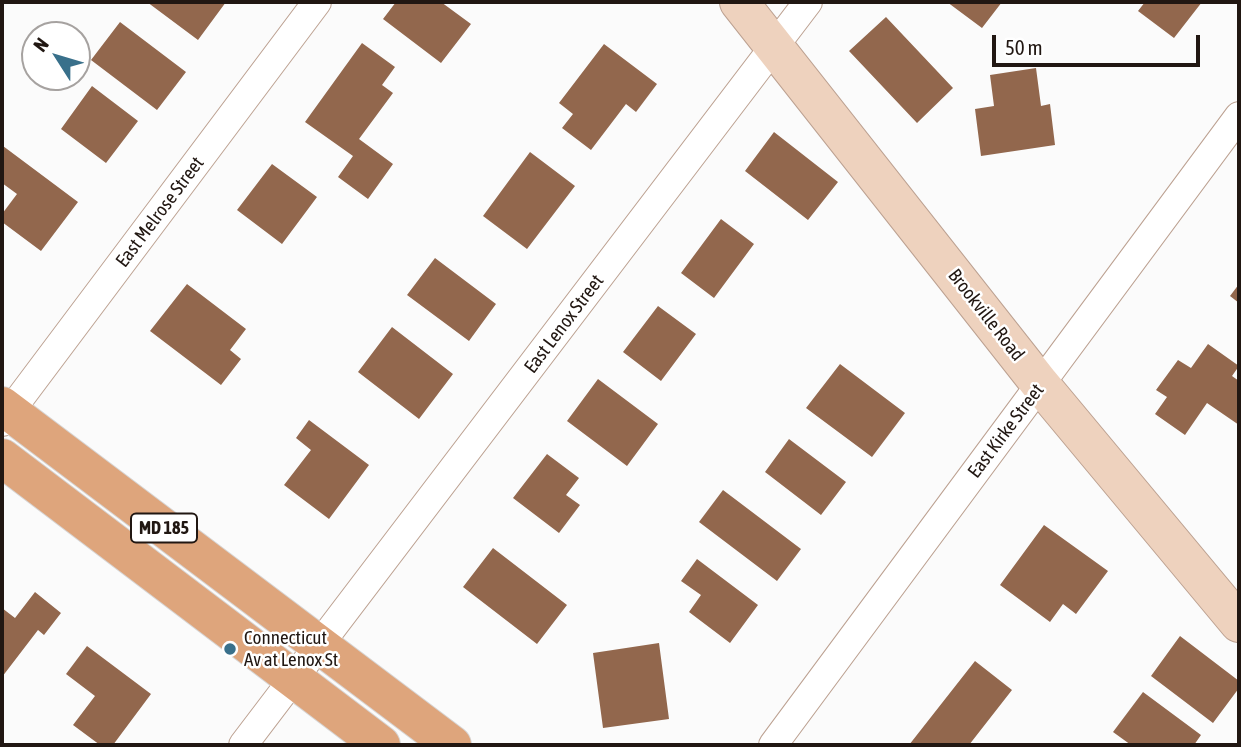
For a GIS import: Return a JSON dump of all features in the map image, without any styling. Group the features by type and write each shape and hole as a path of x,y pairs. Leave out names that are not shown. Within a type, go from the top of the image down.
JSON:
{"main road":[{"name":"Brookville Road","path":"739,2 1040,384 1239,623"},
{"name":"MD 185","path":"4,413 452,745"},
{"name":"MD 185","path":"2,458 381,745"}],"street":[{"name":"East Melrose Street","path":"4,413 317,2"},
{"name":"East Lenox Street","path":"243,745 808,2"},
{"name":"East Kirke Street","path":"773,745 1239,116"}],"building":[{"path":"147,2 226,2 198,40"},
{"path":"396,2 441,2 471,24 441,63 383,19"},
{"path":"947,2 1002,2 982,28"},
{"path":"1145,2 1202,2 1174,38 1138,11"},
{"path":"886,17 953,88 917,123 849,51"},
{"path":"120,22 186,72 157,110 91,60"},
{"path":"362,43 395,67 382,85 393,93 359,139 393,164 368,199 338,177 353,156 305,122"},
{"path":"604,44 657,84 636,112 626,104 591,150 562,128 573,114 559,103"},
{"path":"1036,68 1041,106 1050,104 1055,145 981,156 975,109 994,106 990,75"},
{"path":"91,87 138,121 106,163 61,129 91,91"},
{"path":"774,132 838,182 808,220 745,171"},
{"path":"3,146 78,202 41,251 2,222 2,214 17,194 2,183"},
{"path":"530,152 575,186 527,249 483,216"},
{"path":"272,164 317,197 282,244 237,210"},
{"path":"721,219 754,244 714,298 681,273"},
{"path":"435,258 496,304 469,341 407,295"},
{"path":"187,284 246,329 230,350 241,359 221,385 150,331"},
{"path":"1239,284 1239,303 1230,296"},
{"path":"658,306 696,334 661,381 623,352"},
{"path":"392,327 453,374 419,419 358,372"},
{"path":"1208,344 1239,366 1232,376 1239,381 1239,425 1207,403 1185,435 1155,414 1167,397 1156,390 1178,360 1191,368"},
{"path":"840,364 905,413 872,457 806,408"},
{"path":"598,379 658,424 627,466 567,421"},
{"path":"309,420 369,465 329,519 284,485 311,450 296,438"},
{"path":"789,439 846,482 821,515 765,472"},
{"path":"547,454 579,478 566,495 580,505 559,533 513,498"},
{"path":"723,490 801,549 777,581 699,522"},
{"path":"1044,525 1108,571 1076,614 1063,604 1050,622 1000,585"},
{"path":"493,548 567,605 537,644 463,587"},
{"path":"697,559 758,605 730,643 689,612 701,595 681,581"},
{"path":"35,592 61,613 44,635 38,630 2,677 2,608 15,618"},
{"path":"1180,636 1239,681 1239,688 1213,723 1151,676"},
{"path":"659,643 669,719 603,728 593,653"},
{"path":"87,646 151,694 113,745 100,745 73,725 95,696 66,674"},
{"path":"975,661 1012,690 969,745 909,745"},
{"path":"1143,692 1201,735 1194,745 1131,745 1113,732"}],"place":[{"name":"Connecticut Av at Lenox St","path":"230,649"}]}
